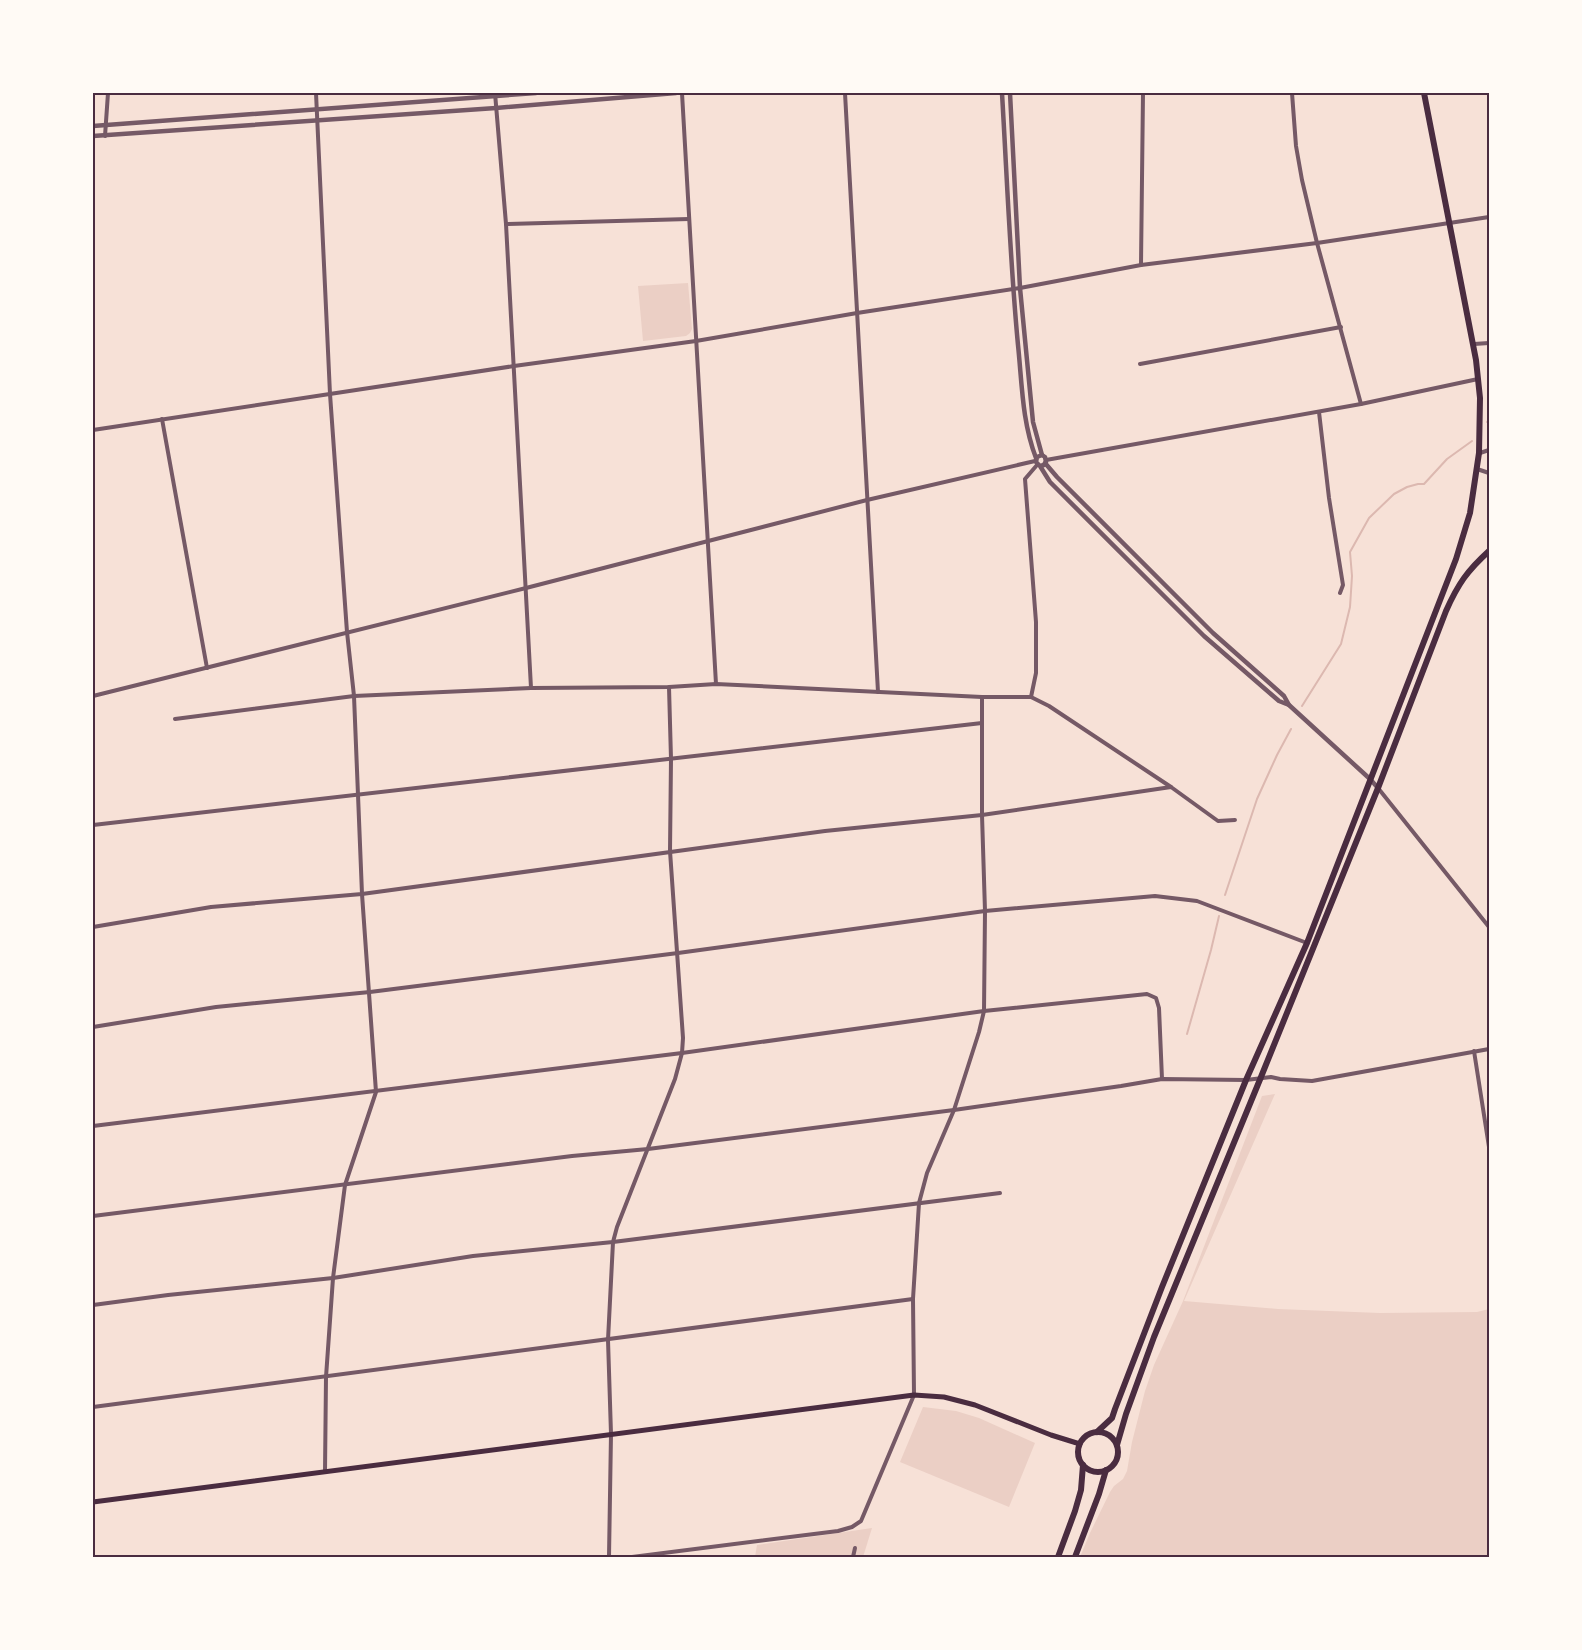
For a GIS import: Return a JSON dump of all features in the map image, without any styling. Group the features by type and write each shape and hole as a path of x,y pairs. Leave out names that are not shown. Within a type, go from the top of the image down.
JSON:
{"main road":[{"path":"1058,1557 1081,1490 1083,1465 1079,1455 1080,1444 1112,1418 1116,1409 1162,1287 1246,1080 1307,943 1456,559 1470,513 1479,453 1478,379 1474,344 1448,223 1424,93"},
{"path":"1083,1465 1094,1471 1106,1470 1116,1460 1117,1445 1126,1414 1154,1337 1378,788 1446,611 1457,587 1472,567 1489,551"},
{"path":"93,1502 914,1395 944,1397 975,1405 1080,1444"},
{"path":"1097,1432 1109,1435 1117,1445"},
{"path":"1075,1557 1106,1470"}],"street":[{"path":"105,136 108,93"},
{"path":"316,93 330,394 347,632 354,696 362,894 376,1092 345,1185 333,1278 326,1377 325,1472"},
{"path":"93,126 536,93"},
{"path":"93,136 676,93"},
{"path":"681,93 716,684"},
{"path":"845,93 878,692"},
{"path":"1002,93 1012,290 1027,430 1040,461 1050,482 1204,636 1278,701 1289,705"},
{"path":"1010,93 1020,288 1033,422 1040,461 1213,633 1284,696 1289,705 1370,779 1489,927"},
{"path":"1141,265 1143,93"},
{"path":"1292,93 1300,169 1317,243 1361,404"},
{"path":"495,95 506,224 531,688"},
{"path":"93,430 514,366 696,341 857,313 1012,290 1141,265 1317,243 1489,217"},
{"path":"506,224 689,219"},
{"path":"1140,364 1341,327"},
{"path":"1474,344 1489,343"},
{"path":"93,696 867,500 1040,461 1319,412 1478,379"},
{"path":"1319,412 1342,585 1340,593"},
{"path":"162,419 207,668"},
{"path":"1479,453 1489,450"},
{"path":"1031,697 1036,673 1036,622 1025,479 1040,461"},
{"path":"1477,469 1489,473"},
{"path":"175,719 354,696 531,688 669,687 716,684 982,697 1031,697 1049,706 1218,821 1235,820"},
{"path":"609,1557 611,1434 608,1340 613,1242 675,1079 682,1053 678,953 670,851 669,687"},
{"path":"632,1557 838,1531 852,1527 861,1521 914,1395 913,1299 919,1203 927,1173 954,1110 980,1032 984,1011 982,697"},
{"path":"93,825 982,723"},
{"path":"93,927 211,907 362,894 825,831 981,815 1171,787"},
{"path":"93,1027 216,1007 370,992 985,911 1155,896 1197,901 1307,943"},
{"path":"93,1126 682,1053 984,1011 1147,994 1156,998 1159,1008 1162,1078"},
{"path":"93,1216 954,1110 1162,1078 1246,1080 1271,1077 1312,1081 1489,1049"},
{"path":"1474,1051 1489,1147"},
{"path":"93,1305 333,1278 473,1256 613,1242 1000,1193"},
{"path":"93,1407 913,1299"},
{"path":"853,1557 855,1548"}],"shaded area":[{"path":"688,283 692,329 690,333 686,336 643,341 638,286"},
{"path":"1275,1094 1184,1301 1278,1309 1380,1313 1477,1312 1489,1309 1489,1557 1080,1557 1110,1492 1123,1479 1127,1471 1132,1442 1154,1365 1183,1301 1262,1096"},
{"path":"923,1407 956,1411 979,1418 1035,1443 1009,1507 900,1462"},
{"path":"872,1528 863,1557 755,1557 757,1545"}],"waterway":[{"path":"1302,706 1341,644 1350,607 1352,576 1350,552 1369,518 1394,494 1407,487 1424,484 1447,459 1472,441"},
{"path":"1225,895 1257,799 1291,729"},
{"path":"1187,1034 1219,916"}]}
